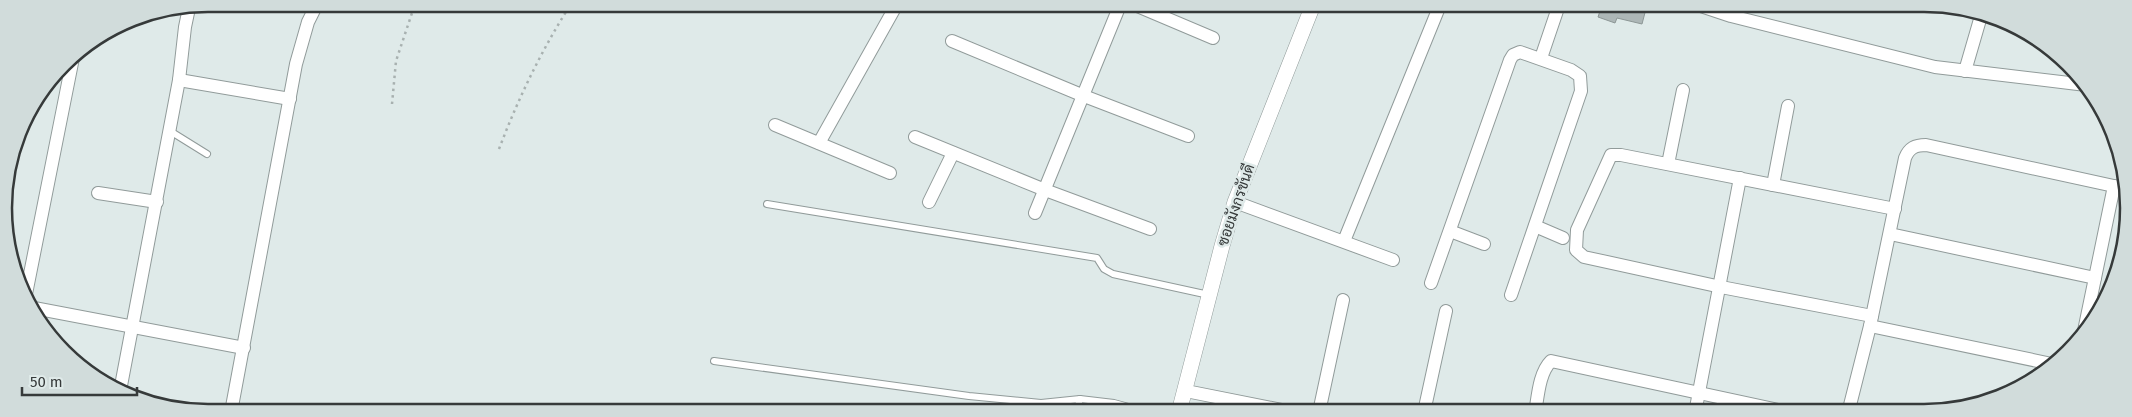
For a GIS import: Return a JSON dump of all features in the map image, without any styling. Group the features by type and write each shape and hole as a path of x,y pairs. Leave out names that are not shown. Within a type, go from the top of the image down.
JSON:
{"street":[{"path":"233,404 290,99 302,42 313,12"},
{"path":"819,143 893,12"},
{"path":"1035,213 1117,12"},
{"path":"1152,12 1213,38"},
{"name":"ซอยมังกรขันดี","path":"1182,404 1235,202 1310,12"},
{"path":"1344,241 1437,12"},
{"path":"1542,58 1558,12"},
{"path":"1719,12 1901,60 1965,72 2075,84"},
{"path":"121,384 170,131 188,14"},
{"path":"1965,72 1980,21"},
{"path":"952,41 1084,96 1188,136"},
{"path":"1431,283 1510,60 1513,55 1520,52 1542,58 1571,70 1580,76 1581,91 1511,295"},
{"path":"28,285 71,69"},
{"path":"179,80 290,99"},
{"path":"1668,164 1682,90"},
{"path":"1773,185 1788,106"},
{"path":"775,125 890,173"},
{"path":"916,137 1045,190 1150,229"},
{"path":"1850,404 1871,321 1908,150 1920,145 1926,145 2118,187"},
{"path":"929,202 953,153"},
{"path":"1895,209 1611,154 1577,230 1576,250 1584,257 1871,321 2045,362"},
{"path":"1697,404 1721,287 1740,178"},
{"path":"2087,315 2118,189"},
{"path":"98,193 156,202"},
{"path":"1235,202 1393,260"},
{"path":"1535,226 1563,238"},
{"path":"1450,230 1484,244"},
{"path":"1890,234 2095,278"},
{"path":"1321,404 1343,300"},
{"path":"41,309 244,348"},
{"path":"1426,404 1446,311"},
{"path":"1537,404 1543,374 1546,366 1551,361 1753,404"},
{"path":"1186,391 1252,404"}],"lane":[{"path":"170,131 207,154"},
{"path":"767,204 1097,258 1104,269 1113,274 1209,295"},
{"path":"714,361 978,397 1041,403 1080,399 1118,404"},
{"path":"1078,404 1080,399"}],"path":[{"path":"392,104 396,61 412,12"},
{"path":"499,149 550,37 566,12"}],"building":[{"path":"1600,12 1645,12 1642,24 1617,18 1615,23 1598,17"}]}
